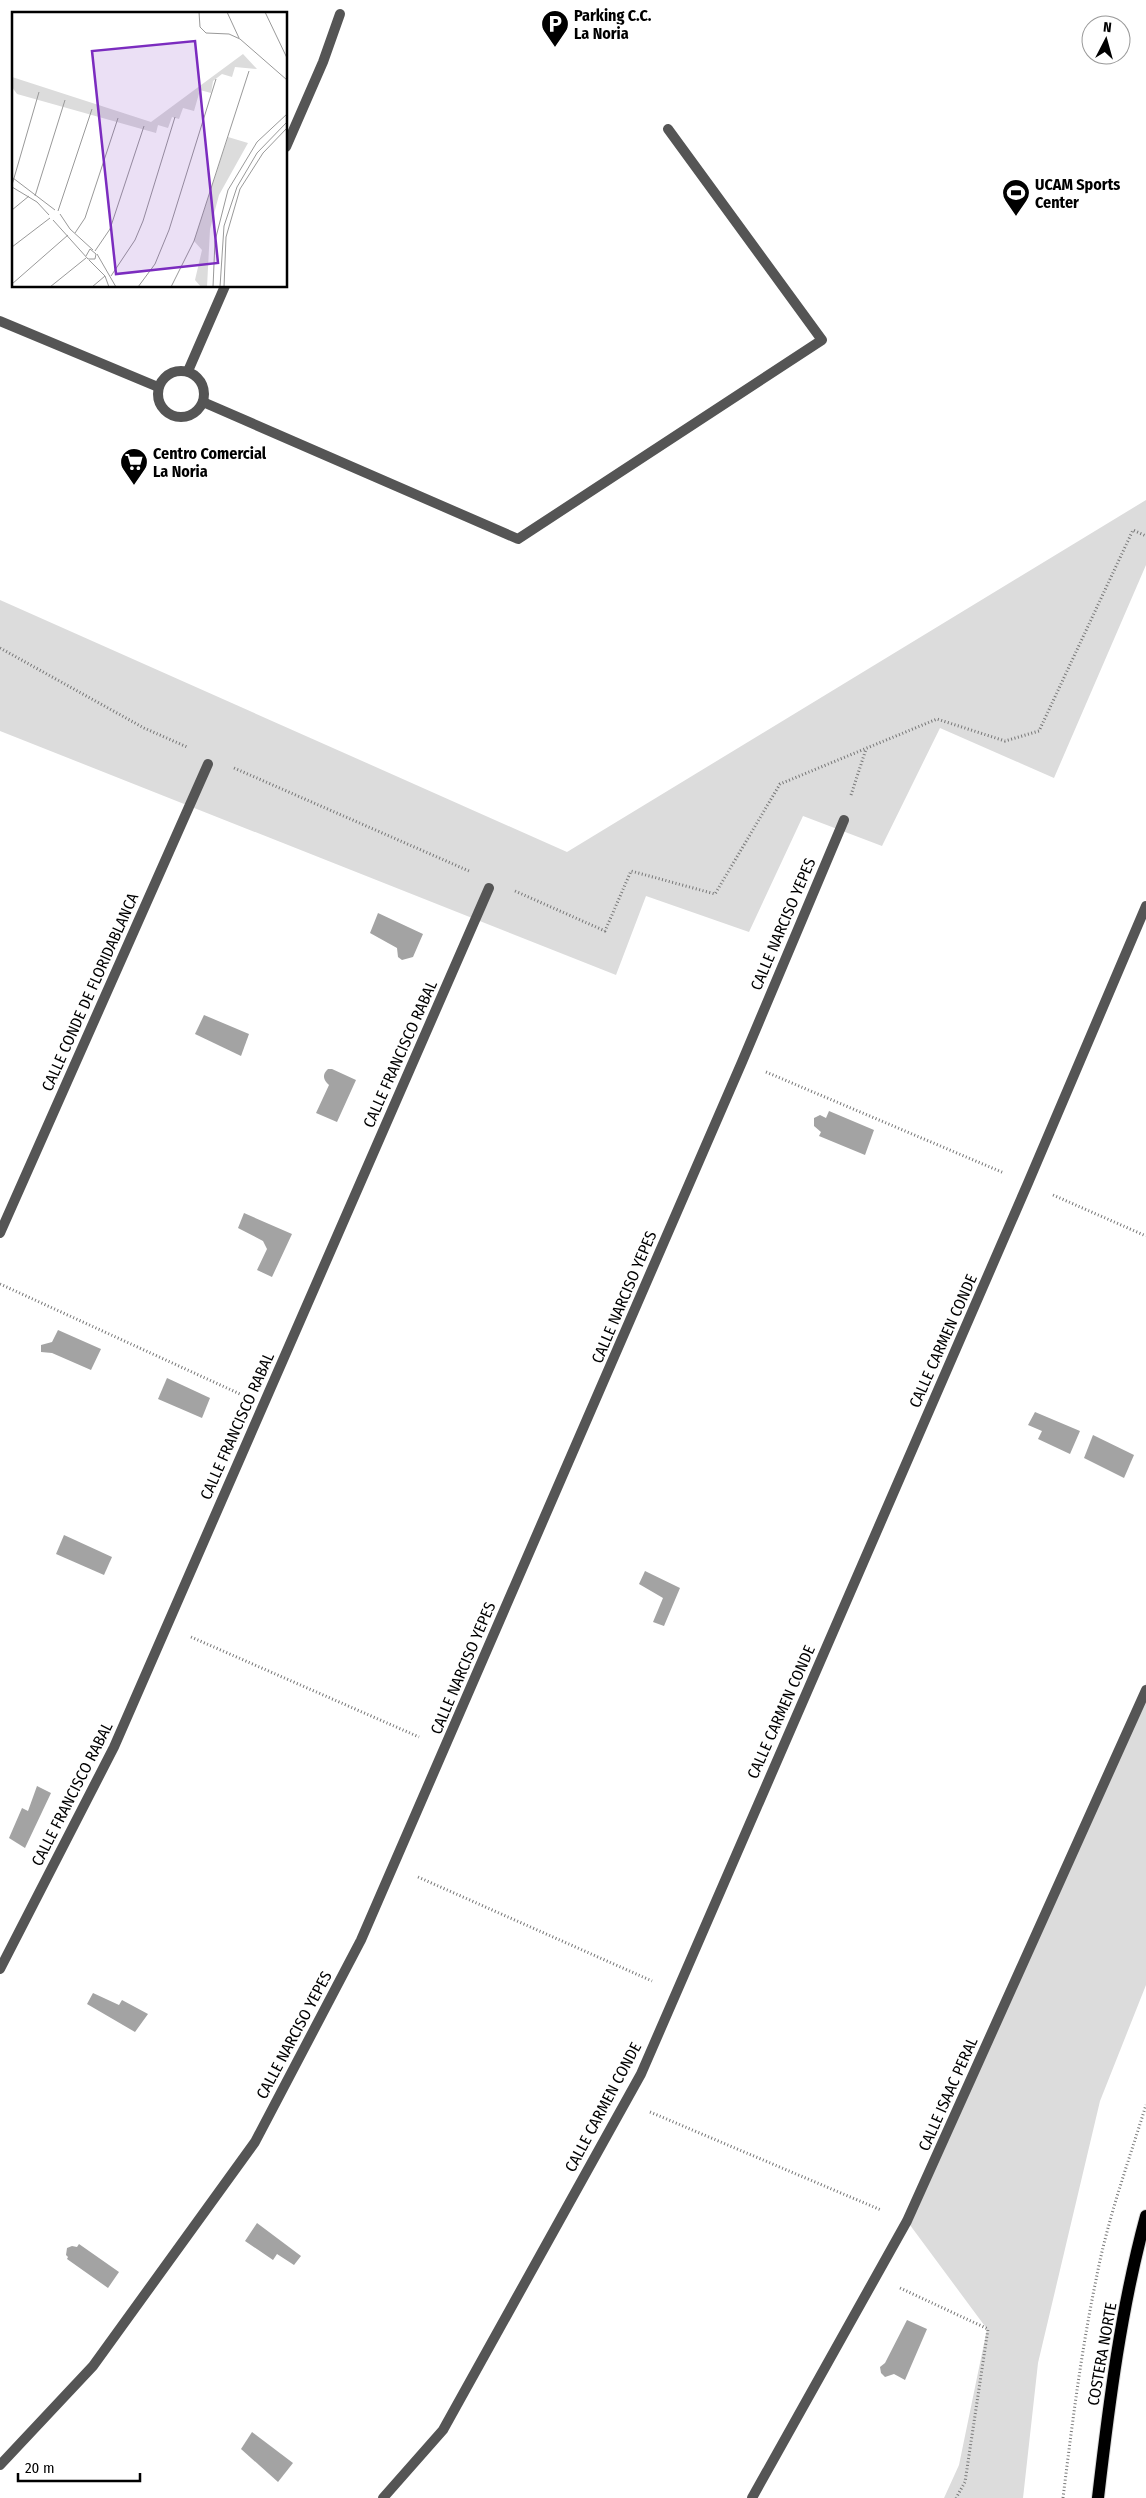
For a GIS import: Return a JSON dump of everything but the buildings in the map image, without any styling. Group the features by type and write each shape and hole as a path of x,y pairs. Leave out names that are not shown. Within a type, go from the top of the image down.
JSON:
{"main road":[{"name":"COSTERA NORTE","path":"1098,2498 1111,2384 1138,2247 1146,2216"}],"street":[{"path":"288,141 323,62 340,14"},
{"path":"204,402 518,539 822,340 668,129"},
{"path":"188,372 224,288"},
{"path":"0,321 158,387"},
{"path":"176,371 188,372 199,379 204,390 204,402 197,412 186,418 174,417 163,411 158,399 158,387 165,376 176,371"},
{"name":"CALLE CONDE DE FLORIDABLANCA","path":"0,1233 208,764"},
{"name":"CALLE NARCISO YEPES","path":"0,2465 93,2366 255,2142 361,1940 742,1062 844,820"},
{"name":"CALLE FRANCISCO RABAL","path":"0,1969 114,1747 489,888"},
{"name":"CALLE CARMEN CONDE","path":"383,2498 443,2430 640,2074 1028,1184 1146,906"},
{"name":"CALLE ISAAC PERAL","path":"752,2498 878,2278 907,2221 1146,1690"}],"path":[{"path":"509,888 605,931 631,871 715,894 780,784 937,719 1006,741 1039,731 1133,530 1146,536"},
{"path":"0,648 144,728 194,750"},
{"path":"844,820 866,748"},
{"path":"229,765 473,873"},
{"path":"742,1062 1146,1236"},
{"path":"0,1284 263,1404"},
{"path":"167,1626 445,1748"},
{"path":"394,1866 676,1991"},
{"path":"625,2101 907,2221"},
{"path":"878,2278 988,2330 965,2482 956,2498"}],"shaded area":[{"path":"1146,500 1146,565 1054,778 940,728 882,846 803,816 749,932 646,896 616,975 0,731 0,600 567,852"},
{"path":"378,913 423,934 413,957 402,960 398,957 397,948 370,933"},
{"path":"204,1015 249,1034 241,1056 195,1034"},
{"path":"328,1069 356,1080 337,1122 316,1113 329,1085 324,1077"},
{"path":"829,1111 874,1130 865,1155 819,1136 821,1132 814,1126 814,1118 820,1115 826,1118"},
{"path":"244,1213 292,1234 272,1277 257,1270 267,1249 263,1241 238,1228"},
{"path":"58,1330 101,1349 91,1370 52,1353 41,1352 41,1345 52,1342"},
{"path":"167,1378 210,1398 202,1418 158,1399"},
{"path":"1035,1412 1080,1431 1070,1454 1038,1439 1042,1431 1028,1425"},
{"path":"1093,1435 1134,1455 1124,1478 1084,1458"},
{"path":"64,1535 112,1557 104,1575 56,1554"},
{"path":"645,1571 680,1588 664,1626 653,1622 663,1598 639,1584"},
{"path":"1146,1683 1146,1985 1100,2101 1038,2363 1023,2498 944,2498 959,2465 987,2329 907,2221"},
{"path":"37,1786 51,1793 25,1848 9,1838 22,1808 28,1811"},
{"path":"93,1993 119,2005 122,2000 148,2014 135,2032 87,2004"},
{"path":"257,2223 301,2256 294,2265 277,2254 273,2260 245,2241"},
{"path":"79,2244 119,2272 108,2288 67,2259 67,2248 77,2247"},
{"path":"907,2320 927,2329 905,2380 894,2374 885,2377 881,2373 880,2367 885,2363"},
{"path":"252,2432 293,2463 278,2482 241,2449"}],"place":[{"name":"Parking C.C. La Noria","path":"555,48"},
{"name":"UCAM Sports Center","path":"1016,217"},
{"name":"Centro Comercial La Noria","path":"134,486"}]}
